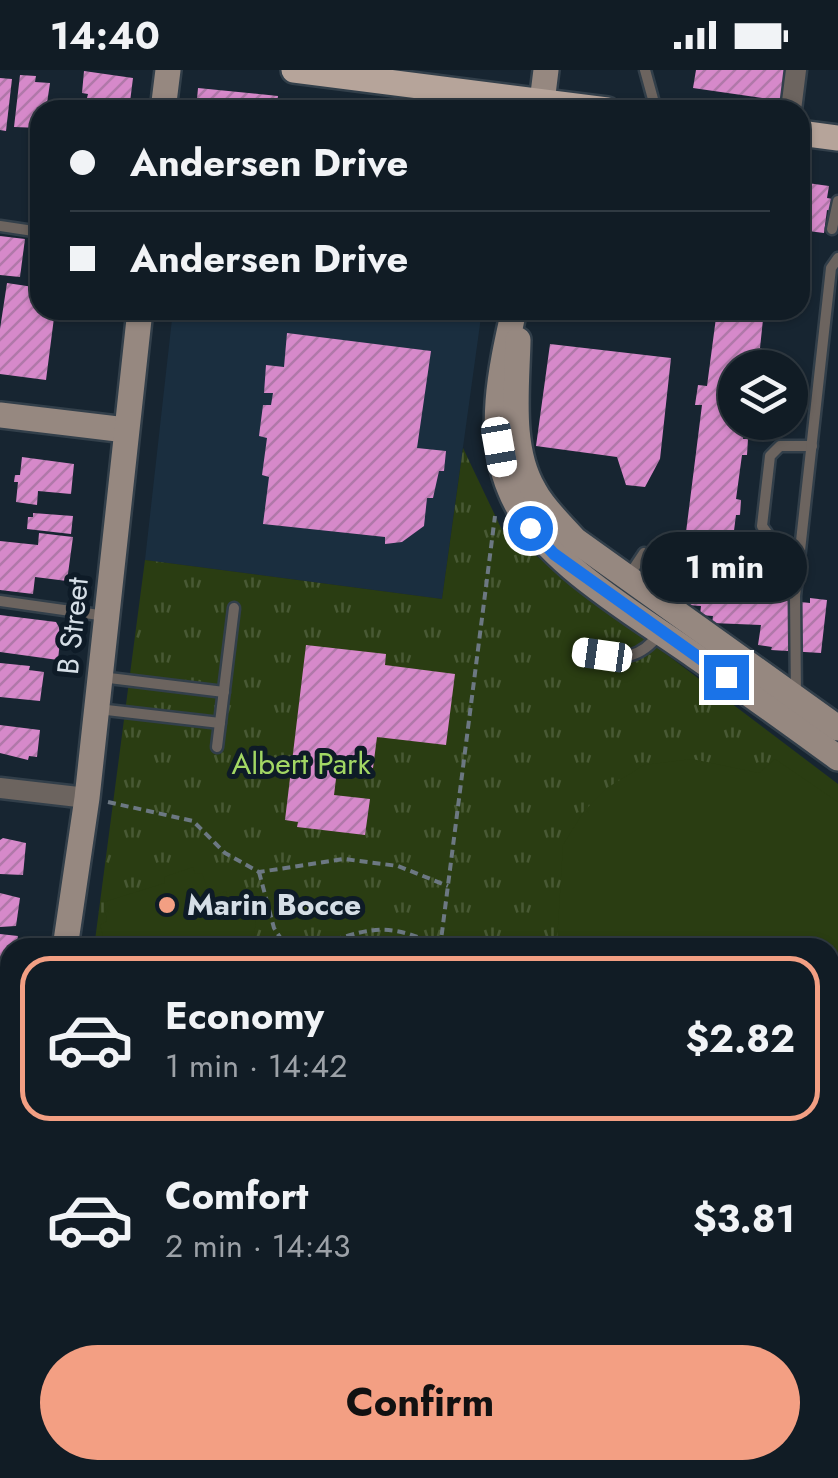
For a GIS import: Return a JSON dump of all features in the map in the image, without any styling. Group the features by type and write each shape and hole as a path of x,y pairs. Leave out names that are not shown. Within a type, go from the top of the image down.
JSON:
{"main road":[{"path":"164,100 168,70"},
{"path":"294,70 500,100"},
{"path":"542,100 546,70"},
{"path":"810,135 838,138"},
{"name":"B Street","path":"66,938 87,798 139,320"},
{"path":"513,320 499,375 498,434 530,528 554,554 838,758"},
{"path":"0,415 126,430"},
{"path":"513,477 533,490 575,540 838,728"}],"street":[{"path":"792,100 796,70"},
{"path":"0,788 87,798"}],"lane":[{"path":"646,70 654,100"},
{"path":"832,229 838,201"},
{"path":"0,226 30,230"},
{"path":"796,698 795,596 831,268 838,258"},
{"path":"768,533 762,526 770,456 780,446 812,446"},
{"path":"627,578 644,553"},
{"path":"0,600 107,616"},
{"path":"217,747 234,608"},
{"path":"580,652 624,658 648,650 661,632"},
{"path":"100,676 224,692"},
{"path":"97,709 220,723"}],"path":[{"path":"441,938 496,506 513,477"},
{"path":"87,798 193,821 225,853 259,872 344,859 398,866 448,886"},
{"path":"259,872 274,928 280,938"},
{"path":"340,938 369,928 409,932 421,938"}],"shaded area":[{"path":"172,320 481,320 442,599 145,560"}],"green space":[{"name":"Albert Park","path":"463,448 502,530 838,784 838,938 95,938 145,560 442,599"},
{"path":"692,759 759,773 775,759 838,802 838,938 557,938 563,845 584,811 607,788 644,765"},
{"name":"Marin Bocce","path":"193,867 195,874 202,873 210,897 226,891 231,907 257,909 254,938 98,938 103,936 100,925 107,921 104,902 165,883 164,877"}],"building":[{"path":"696,70 787,70 783,100 693,88"},
{"path":"84,71 133,78 130,100 86,100 88,94 82,93"},
{"path":"20,75 36,76 35,82 50,83 47,100 30,100 30,128 14,127"},
{"path":"0,78 12,79 6,131 0,130"},
{"path":"198,88 278,96 277,100 197,100"},
{"path":"810,183 829,186 827,198 833,199 824,233 810,231"},
{"path":"0,236 25,239 20,277 0,275"},
{"path":"7,283 30,286 30,320 54,320 46,380 0,374 0,329"},
{"path":"716,320 763,320 760,348 764,350 718,350 718,440 748,440 747,455 742,455 736,499 741,500 740,515 736,515 730,562 683,556 702,405 695,405 698,385 707,386"},
{"path":"287,333 431,351 417,448 446,451 444,471 439,471 433,498 427,498 424,526 402,542 385,544 385,537 263,524 269,477 262,475 267,438 259,436 263,405 271,405 273,393 264,393 266,365 284,367"},
{"path":"550,344 671,358 660,459 645,487 626,485 617,457 536,446"},
{"path":"22,457 74,464 71,494 38,491 37,505 16,502 18,482 14,482 15,475 20,475"},
{"path":"33,513 73,516 71,534 27,529 28,517 33,517"},
{"path":"39,533 73,537 67,581 35,577 33,594 0,590 0,541 38,545"},
{"path":"675,563 680,563 680,567 765,578 763,598 810,603 810,598 827,600 821,653 771,650 772,647 758,645 761,625 712,623 713,616 700,615 701,606 686,605 687,596 671,594"},
{"path":"0,615 56,622 61,631 58,660 0,652"},
{"path":"306,645 386,654 385,665 455,674 446,745 377,737 373,768 338,763 334,795 370,799 365,835 297,827 298,822 285,820"},
{"path":"0,663 30,666 29,670 44,672 40,701 0,697"},
{"path":"0,725 40,730 37,757 29,756 28,760 0,753"},
{"path":"3,838 26,843 23,875 0,874"},
{"path":"0,893 20,898 16,926 0,927"}],"place":[{"name":"Marin Bocce","path":"167,905"}],"route":[{"path":"530,528 554,554 726,677"}]}
